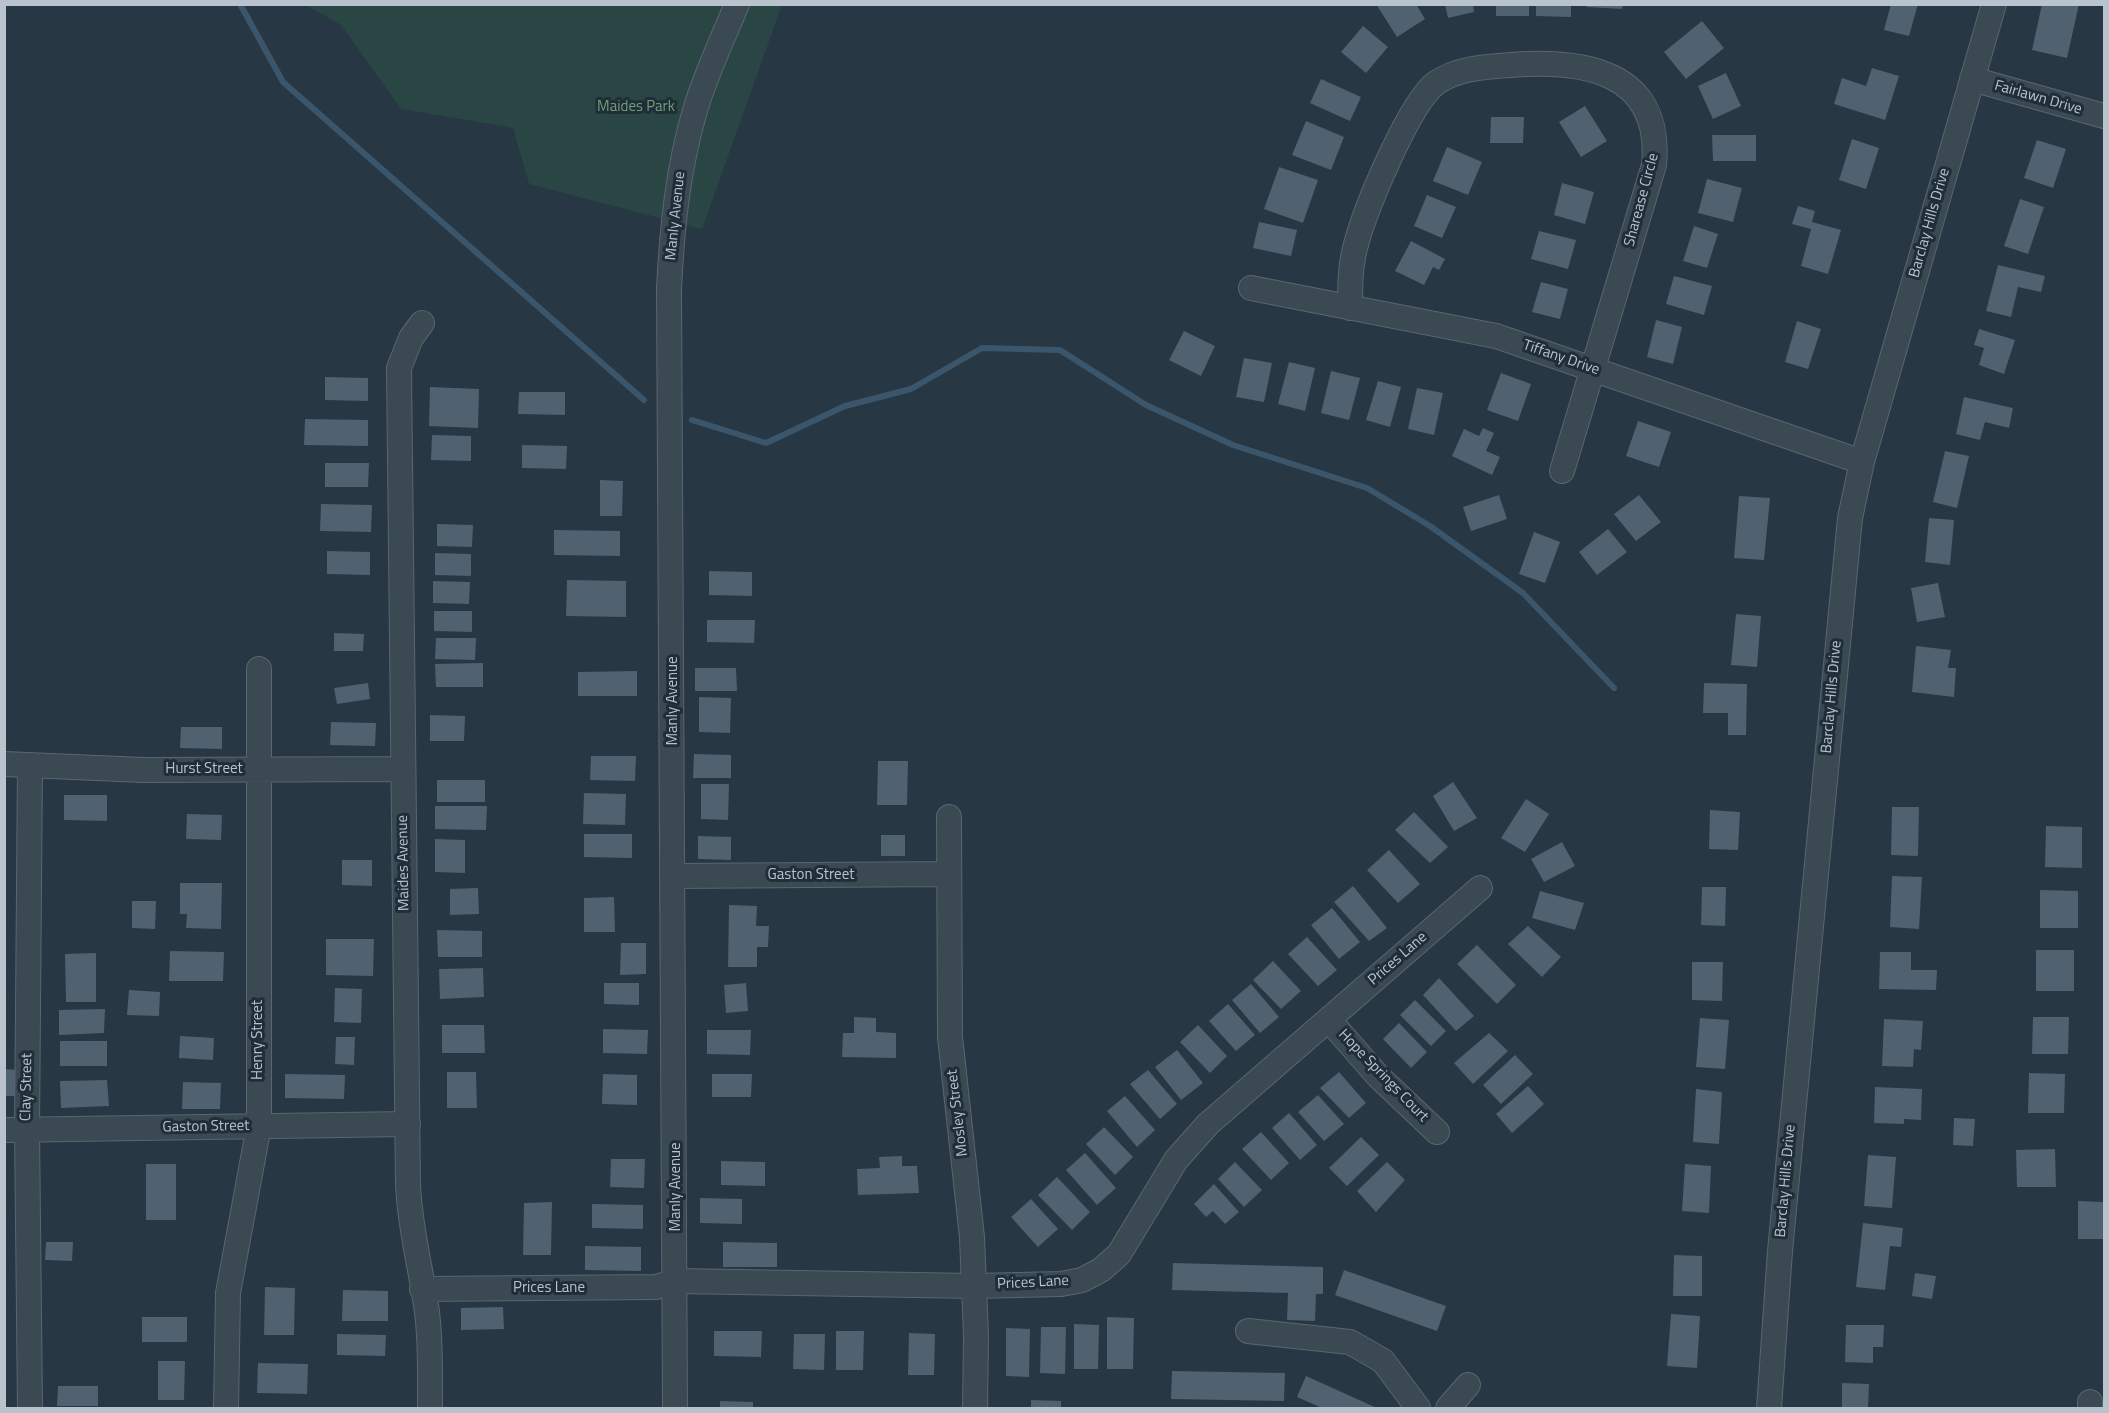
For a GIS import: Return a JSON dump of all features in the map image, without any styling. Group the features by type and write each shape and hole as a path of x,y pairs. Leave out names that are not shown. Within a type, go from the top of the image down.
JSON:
{"street":[{"name":"Manly Avenue","path":"675,1408 677,1281 669,300 672,238 680,172 696,108 737,4"},
{"name":"Barclay Hills Drive","path":"1769,1408 1781,1239 1850,518 1862,462 1994,4"},
{"name":"Sharease Circle","path":"1350,308 1353,260 1363,223 1410,114 1425,92 1446,77 1478,67 1534,63 1567,64 1592,68 1619,78 1643,106 1651,120 1656,148 1654,165 1562,471"},
{"name":"Fairlawn Drive","path":"1972,79 2104,116"},
{"name":"Tiffany Drive","path":"1251,288 1496,336 1862,462"},
{"name":"Maides Avenue","path":"422,323 411,338 399,368 409,1221 422,1289 431,1355 430,1408"},
{"name":"Henry Street","path":"226,1408 228,1293 258,1126 259,669"},
{"name":"Hurst Street","path":"4,764 143,770 403,769"},
{"name":"Clay Street","path":"30,765 16,1130 30,1408"},
{"name":"Mosley Street","path":"950,817 948,874 950,1037 970,1205 975,1286 975,1408"},
{"name":"Gaston Street","path":"674,876 948,874"},
{"name":"Prices Lane","path":"422,1289 656,1287 677,1281 975,1286 1061,1284 1082,1280 1101,1270 1119,1254 1133,1235 1176,1160 1189,1143 1480,888"},
{"name":"Hope Springs Court","path":"1329,1020 1378,1076 1437,1132"},
{"name":"Gaston Street","path":"16,1130 408,1124"},
{"path":"1248,1331 1350,1342 1383,1360 1419,1408"},
{"path":"1448,1408 1468,1385"}],"green space":[{"name":"Maides Park","path":"306,5 782,5 702,229 529,184 513,128 401,109 341,25"}],"building":[{"path":"1376,4 1416,4 1425,19 1397,37"},
{"path":"1445,4 1473,4 1474,12 1448,18"},
{"path":"1496,4 1529,4 1529,16 1496,16"},
{"path":"1536,4 1571,4 1571,17 1536,16"},
{"path":"1587,4 1623,4 1622,9 1586,7"},
{"path":"1891,4 1918,4 1909,36 1884,30"},
{"path":"2042,4 2079,4 2067,58 2032,50"},
{"path":"1702,21 1724,48 1686,79 1664,52"},
{"path":"1363,26 1388,47 1366,73 1341,52"},
{"path":"1872,68 1899,76 1885,120 1834,104 1842,78 1866,86"},
{"path":"1726,73 1741,106 1713,119 1698,86"},
{"path":"1321,79 1361,97 1350,121 1310,103"},
{"path":"1585,106 1607,141 1581,157 1559,122"},
{"path":"1491,117 1524,117 1523,143 1490,143"},
{"path":"1306,121 1344,137 1331,170 1292,155"},
{"path":"1712,135 1756,135 1756,161 1713,161"},
{"path":"1852,139 1879,148 1866,189 1839,180"},
{"path":"2037,140 2066,149 2053,188 2024,178"},
{"path":"1447,147 1482,162 1468,195 1433,181"},
{"path":"1279,167 1318,180 1303,223 1264,209"},
{"path":"1707,179 1742,188 1733,222 1698,213"},
{"path":"1562,183 1594,192 1585,224 1554,215"},
{"path":"1427,195 1456,207 1442,238 1414,226"},
{"path":"2020,199 2044,207 2028,254 2004,246"},
{"path":"1798,206 1815,211 1812,222 1841,230 1828,274 1801,266 1811,229 1792,224"},
{"path":"1259,222 1297,230 1291,256 1253,248"},
{"path":"1694,226 1718,234 1707,268 1683,261"},
{"path":"1539,231 1576,240 1568,269 1531,259"},
{"path":"1411,241 1445,259 1439,270 1433,267 1424,285 1395,271"},
{"path":"1998,265 2045,276 2041,292 2018,287 2011,317 1986,311"},
{"path":"1674,276 1712,286 1704,315 1666,304"},
{"path":"1541,282 1568,289 1560,319 1532,312"},
{"path":"1656,320 1682,327 1673,364 1647,357"},
{"path":"1797,321 1821,329 1808,369 1785,362"},
{"path":"1979,329 2015,340 2004,374 1979,365 1984,348 1974,345"},
{"path":"1184,331 1215,346 1201,376 1169,360"},
{"path":"1244,358 1272,363 1264,402 1236,397"},
{"path":"1289,362 1315,368 1305,411 1278,404"},
{"path":"1331,371 1360,378 1349,420 1321,413"},
{"path":"1501,373 1531,384 1518,421 1487,410"},
{"path":"325,377 368,378 368,401 325,400"},
{"path":"1378,381 1401,387 1390,427 1366,420"},
{"path":"430,387 479,389 478,428 429,426"},
{"path":"1417,388 1443,393 1434,435 1408,429"},
{"path":"519,392 565,392 565,415 518,414"},
{"path":"1964,397 2013,408 2009,428 1985,422 1980,440 1956,434"},
{"path":"305,419 368,420 368,446 304,445"},
{"path":"1638,421 1671,432 1659,467 1626,456"},
{"path":"1483,428 1494,433 1486,451 1500,457 1492,475 1452,456 1464,429 1479,436"},
{"path":"432,435 471,436 471,461 431,460"},
{"path":"522,445 567,446 566,469 522,468"},
{"path":"1945,451 1969,456 1957,508 1933,502"},
{"path":"325,463 369,463 368,487 325,487"},
{"path":"600,480 623,481 622,516 600,516"},
{"path":"1499,495 1507,519 1471,531 1463,507"},
{"path":"1639,495 1661,522 1636,541 1614,514"},
{"path":"1739,496 1770,498 1764,560 1734,558"},
{"path":"321,504 372,505 371,532 320,531"},
{"path":"1929,518 1954,520 1950,565 1925,562"},
{"path":"437,524 473,525 472,547 437,546"},
{"path":"1608,529 1627,552 1597,575 1579,552"},
{"path":"554,530 620,531 620,556 554,555"},
{"path":"1534,532 1560,542 1545,583 1519,574"},
{"path":"327,551 370,552 370,575 327,574"},
{"path":"435,553 471,554 471,576 435,575"},
{"path":"709,571 752,572 752,596 709,595"},
{"path":"567,580 626,581 626,617 566,616"},
{"path":"433,581 470,582 469,604 433,603"},
{"path":"1938,583 1945,617 1917,622 1911,588"},
{"path":"434,611 472,611 472,632 434,631"},
{"path":"1736,614 1761,616 1757,667 1731,665"},
{"path":"707,620 755,620 754,643 707,642"},
{"path":"334,633 364,634 363,651 334,651"},
{"path":"436,638 476,638 475,660 435,659"},
{"path":"1916,646 1951,650 1948,668 1956,668 1954,697 1912,692"},
{"path":"483,663 483,687 436,687 435,664"},
{"path":"695,668 736,668 737,691 695,691"},
{"path":"637,671 637,696 578,696 578,672"},
{"path":"368,683 370,699 337,704 334,688"},
{"path":"1704,683 1747,684 1746,735 1728,735 1728,713 1703,713"},
{"path":"699,697 731,698 730,733 699,732"},
{"path":"430,715 465,716 464,741 430,741"},
{"path":"331,722 376,723 375,746 330,745"},
{"path":"181,727 222,727 222,749 180,748"},
{"path":"694,754 731,755 731,778 693,778"},
{"path":"591,756 636,756 635,781 590,780"},
{"path":"878,761 908,761 907,805 877,805"},
{"path":"437,780 485,780 485,802 437,802"},
{"path":"1453,782 1477,818 1454,831 1433,796"},
{"path":"701,784 729,784 728,820 701,819"},
{"path":"584,793 626,794 625,825 583,824"},
{"path":"64,795 107,795 107,821 64,820"},
{"path":"1526,799 1549,814 1525,852 1501,838"},
{"path":"435,806 487,806 486,830 435,829"},
{"path":"1892,807 1919,807 1918,856 1891,855"},
{"path":"1710,810 1740,812 1738,850 1709,849"},
{"path":"1414,812 1448,847 1430,863 1395,830"},
{"path":"187,814 222,815 221,840 186,839"},
{"path":"2046,826 2082,827 2082,868 2045,867"},
{"path":"584,834 632,834 632,858 584,857"},
{"path":"881,835 905,835 905,856 881,856"},
{"path":"698,836 731,837 731,860 698,859"},
{"path":"435,839 465,840 465,873 435,872"},
{"path":"1562,842 1575,866 1544,882 1531,859"},
{"path":"1389,850 1420,884 1398,903 1367,870"},
{"path":"342,860 372,860 372,886 342,885"},
{"path":"1892,876 1922,877 1919,929 1890,927"},
{"path":"180,883 222,883 221,929 186,928 187,914 180,914"},
{"path":"1353,886 1387,928 1369,941 1334,902"},
{"path":"1702,887 1726,887 1725,926 1701,925"},
{"path":"478,888 479,914 450,915 450,889"},
{"path":"2040,890 2078,891 2078,928 2040,928"},
{"path":"1540,891 1584,903 1575,930 1532,918"},
{"path":"614,897 615,932 584,932 584,898"},
{"path":"132,901 156,901 155,929 132,928"},
{"path":"729,905 757,906 756,926 769,926 768,947 757,947 757,967 728,967"},
{"path":"1332,908 1360,942 1339,959 1311,925"},
{"path":"1528,926 1561,957 1542,977 1508,944"},
{"path":"437,930 482,931 482,957 438,957"},
{"path":"1307,937 1337,970 1318,986 1288,954"},
{"path":"326,939 374,939 373,976 326,975"},
{"path":"621,943 646,943 646,974 620,975"},
{"path":"1477,945 1516,985 1497,1004 1457,964"},
{"path":"2036,950 2074,950 2074,991 2036,991"},
{"path":"170,951 224,952 223,981 169,981"},
{"path":"1880,952 1911,952 1911,970 1937,970 1936,990 1879,989"},
{"path":"96,953 96,1002 66,1002 65,954"},
{"path":"1273,961 1301,991 1281,1009 1253,980"},
{"path":"1692,962 1723,962 1722,1001 1692,1000"},
{"path":"483,968 484,997 440,999 439,969"},
{"path":"1439,978 1474,1016 1456,1031 1423,995"},
{"path":"604,983 639,983 639,1005 604,1004"},
{"path":"746,983 748,1011 726,1013 724,985"},
{"path":"1251,984 1279,1017 1260,1033 1232,1000"},
{"path":"335,988 362,989 361,1023 334,1022"},
{"path":"129,990 160,992 159,1016 127,1015"},
{"path":"1415,1000 1446,1031 1431,1046 1400,1015"},
{"path":"1228,1004 1255,1035 1236,1051 1209,1021"},
{"path":"105,1009 104,1033 59,1035 59,1010"},
{"path":"854,1017 876,1018 876,1032 896,1033 896,1058 842,1057 843,1033 854,1033"},
{"path":"2033,1017 2069,1017 2068,1054 2032,1054"},
{"path":"1700,1018 1729,1020 1725,1069 1696,1067"},
{"path":"1884,1019 1923,1021 1921,1050 1914,1049 1913,1067 1882,1066"},
{"path":"1399,1023 1427,1052 1411,1068 1383,1039"},
{"path":"442,1025 484,1025 485,1053 442,1053"},
{"path":"1198,1025 1227,1056 1210,1073 1180,1042"},
{"path":"603,1029 648,1030 647,1054 603,1053"},
{"path":"707,1030 751,1030 750,1055 707,1054"},
{"path":"1489,1033 1508,1051 1473,1084 1454,1063"},
{"path":"180,1036 214,1038 213,1060 179,1058"},
{"path":"336,1037 355,1037 354,1065 335,1064"},
{"path":"60,1041 107,1041 107,1066 60,1066"},
{"path":"1177,1050 1203,1083 1181,1100 1155,1067"},
{"path":"1515,1055 1533,1074 1501,1104 1483,1085"},
{"path":"4,1069 19,1070 19,1096 4,1096"},
{"path":"1148,1070 1177,1104 1160,1119 1130,1084"},
{"path":"447,1072 476,1072 477,1108 447,1108"},
{"path":"1339,1072 1366,1103 1349,1118 1320,1088"},
{"path":"2029,1073 2065,1074 2064,1113 2028,1113"},
{"path":"285,1074 345,1075 344,1099 285,1098"},
{"path":"603,1074 637,1075 637,1105 602,1104"},
{"path":"712,1074 752,1074 751,1097 712,1097"},
{"path":"107,1080 109,1106 61,1108 60,1081"},
{"path":"183,1082 221,1083 220,1109 182,1109"},
{"path":"1528,1086 1544,1104 1512,1133 1496,1114"},
{"path":"1875,1087 1922,1089 1921,1120 1904,1119 1904,1124 1874,1123"},
{"path":"1696,1089 1722,1092 1719,1144 1693,1142"},
{"path":"1318,1095 1344,1124 1324,1141 1298,1112"},
{"path":"1125,1096 1155,1130 1137,1147 1107,1111"},
{"path":"1289,1113 1317,1145 1300,1160 1272,1128"},
{"path":"1954,1118 1975,1119 1973,1146 1953,1145"},
{"path":"1104,1127 1133,1157 1115,1175 1086,1144"},
{"path":"1261,1132 1289,1163 1271,1180 1242,1149"},
{"path":"1361,1137 1379,1155 1347,1186 1329,1168"},
{"path":"2055,1149 2056,1187 2017,1187 2016,1150"},
{"path":"1085,1153 1116,1188 1097,1205 1066,1170"},
{"path":"1868,1155 1896,1157 1892,1208 1864,1206"},
{"path":"902,1156 902,1166 917,1166 919,1193 858,1195 857,1169 880,1168 879,1157"},
{"path":"611,1159 645,1159 644,1188 610,1187"},
{"path":"721,1161 765,1162 765,1186 721,1185"},
{"path":"1235,1162 1262,1190 1244,1207 1218,1179"},
{"path":"1387,1162 1405,1180 1376,1212 1357,1191"},
{"path":"146,1164 176,1164 176,1220 146,1220"},
{"path":"1685,1164 1711,1166 1709,1213 1682,1211"},
{"path":"1057,1177 1090,1212 1072,1230 1038,1195"},
{"path":"1214,1184 1239,1212 1225,1224 1213,1211 1206,1217 1194,1204"},
{"path":"700,1198 742,1199 742,1224 700,1223"},
{"path":"1031,1199 1058,1229 1038,1247 1011,1217"},
{"path":"2078,1201 2104,1202 2104,1239 2078,1239"},
{"path":"552,1202 551,1255 523,1255 524,1203"},
{"path":"592,1204 643,1205 643,1229 592,1228"},
{"path":"1863,1223 1903,1228 1901,1247 1890,1246 1885,1290 1856,1287"},
{"path":"46,1242 73,1242 72,1261 45,1260"},
{"path":"723,1242 777,1243 777,1267 723,1267"},
{"path":"585,1246 641,1247 641,1271 585,1270"},
{"path":"1674,1255 1702,1256 1702,1296 1673,1296"},
{"path":"1173,1263 1323,1267 1323,1294 1316,1294 1315,1321 1287,1320 1288,1293 1172,1290"},
{"path":"1344,1270 1446,1306 1437,1331 1335,1295"},
{"path":"1915,1273 1936,1276 1932,1299 1912,1296"},
{"path":"265,1287 295,1288 294,1335 264,1335"},
{"path":"343,1290 388,1291 388,1321 342,1321"},
{"path":"503,1307 504,1329 461,1330 461,1308"},
{"path":"1671,1314 1700,1316 1697,1368 1667,1366"},
{"path":"142,1317 187,1317 187,1342 142,1342"},
{"path":"1107,1317 1134,1318 1133,1369 1107,1369"},
{"path":"1074,1324 1099,1325 1098,1369 1074,1369"},
{"path":"1846,1325 1884,1325 1883,1347 1873,1347 1873,1363 1845,1362"},
{"path":"1041,1327 1066,1327 1065,1374 1040,1373"},
{"path":"1006,1328 1030,1329 1029,1377 1006,1376"},
{"path":"714,1331 762,1331 761,1357 714,1356"},
{"path":"836,1331 864,1331 863,1370 836,1370"},
{"path":"909,1333 935,1334 934,1375 908,1375"},
{"path":"337,1334 386,1335 385,1356 337,1355"},
{"path":"794,1334 825,1334 824,1370 793,1369"},
{"path":"158,1361 185,1361 184,1400 158,1400"},
{"path":"258,1363 308,1364 307,1394 257,1393"},
{"path":"1172,1371 1285,1373 1284,1401 1171,1399"},
{"path":"1306,1376 1377,1408 1322,1408 1297,1397"},
{"path":"1842,1383 1869,1384 1868,1408 1842,1408"},
{"path":"58,1386 98,1386 98,1406 57,1406"},
{"path":"1031,1400 1061,1401 1061,1408 1031,1408"},
{"path":"720,1401 753,1402 753,1408 720,1408"}],"waterway":[{"path":"240,4 283,82 644,400"},
{"path":"692,420 766,443 845,406 911,389 982,348 1060,350 1146,405 1233,445 1367,488 1430,526 1523,593 1614,688"}]}
